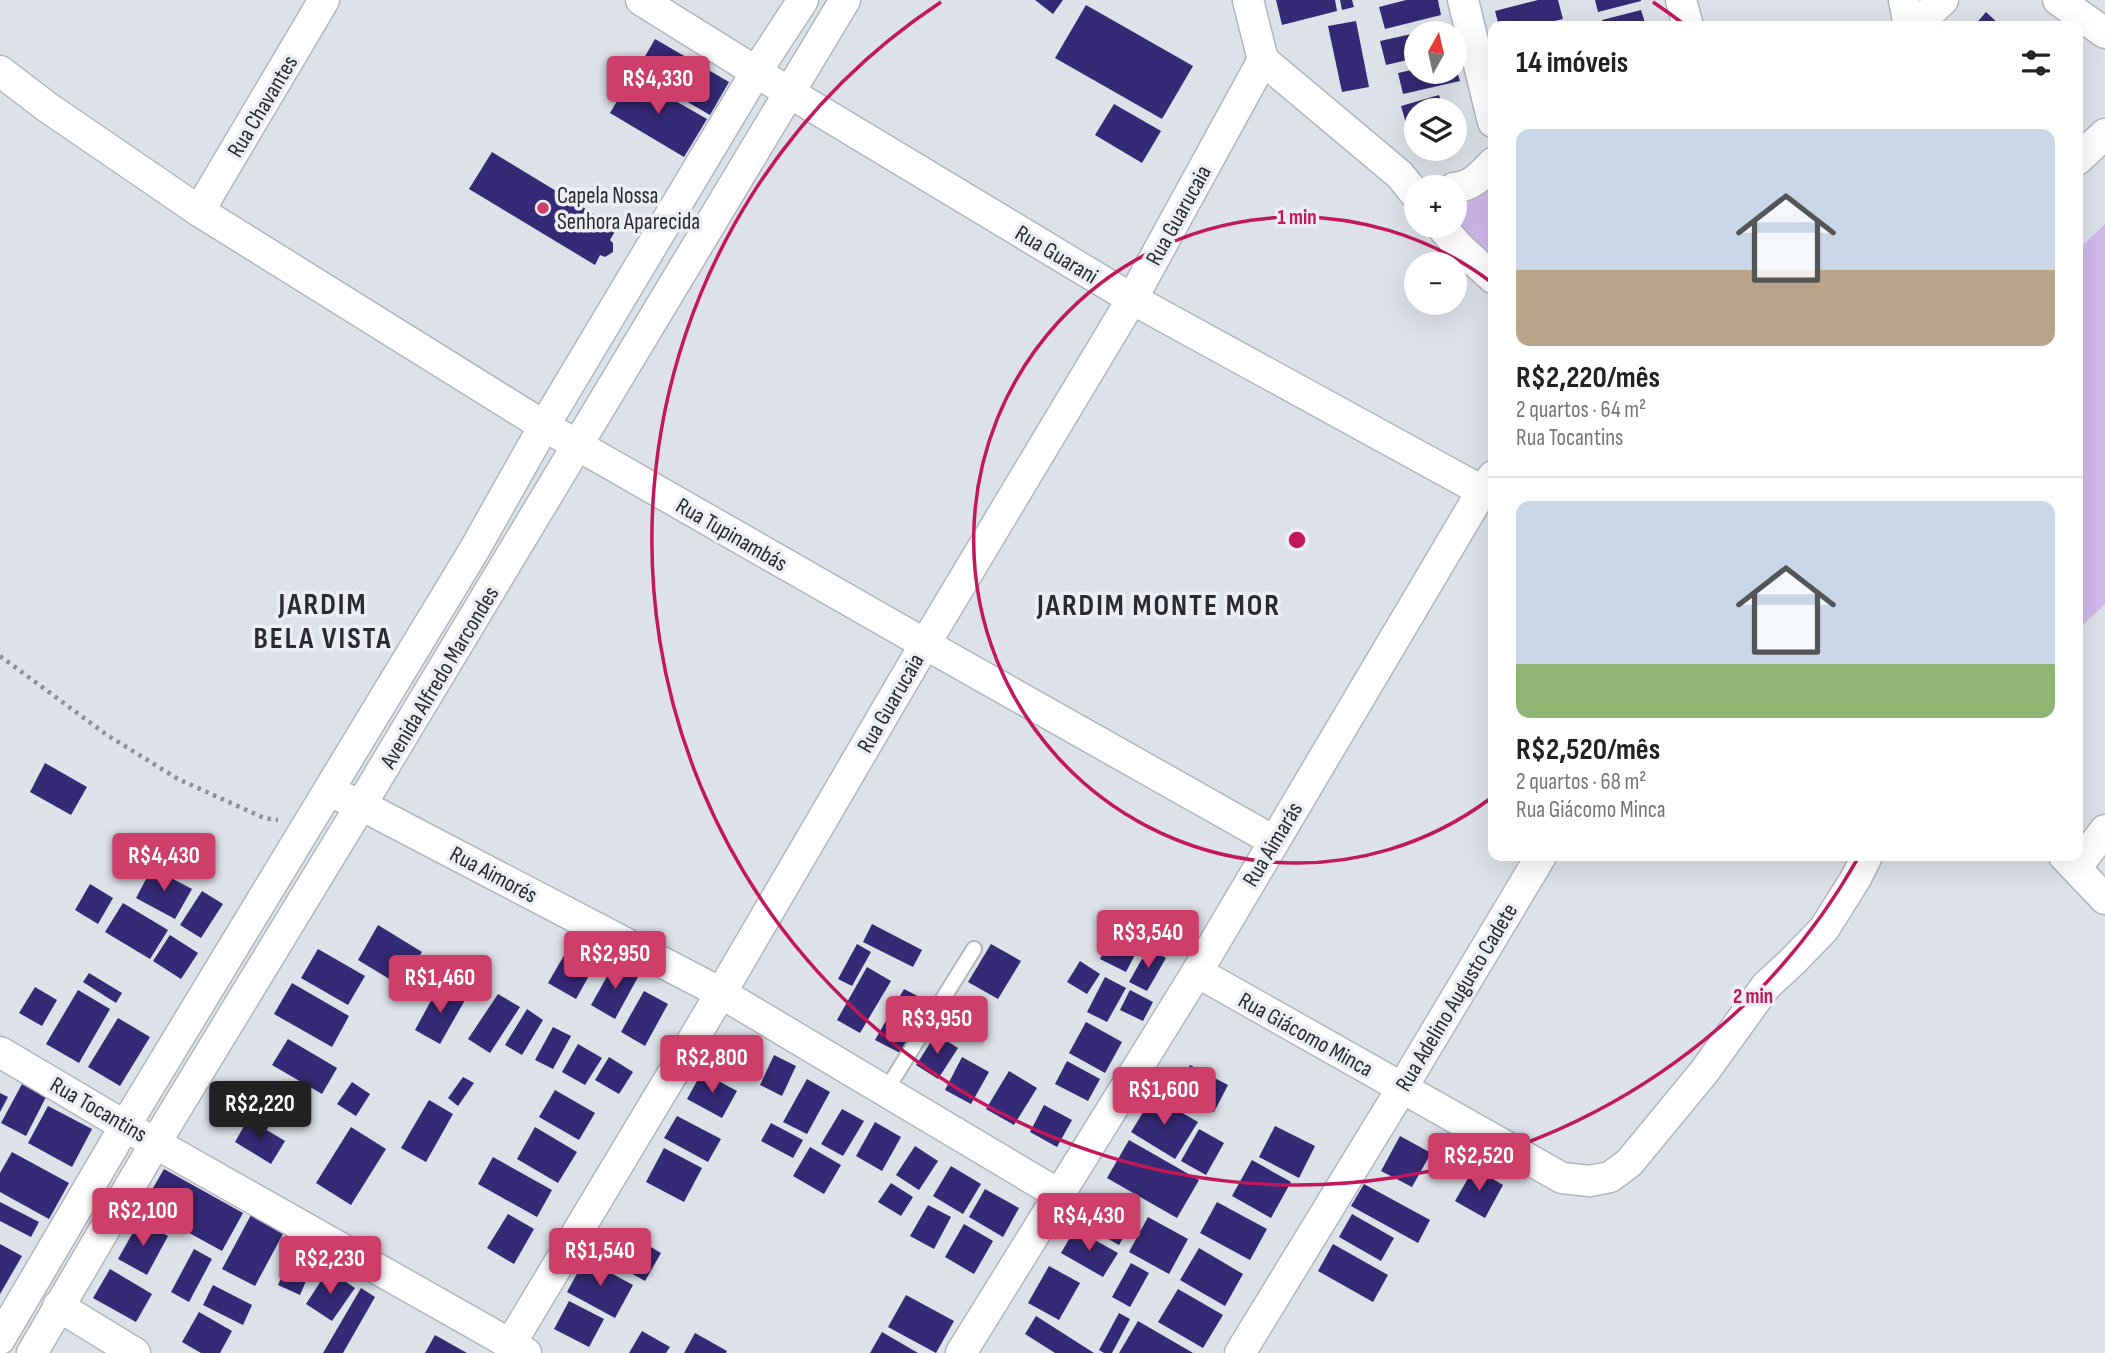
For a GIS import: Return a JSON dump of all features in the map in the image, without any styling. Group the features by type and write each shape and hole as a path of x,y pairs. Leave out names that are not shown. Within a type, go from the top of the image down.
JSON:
{"street":[{"name":"Rua Chavantes","path":"199,211 324,0"},
{"name":"Rua Guarani","path":"641,0 1132,299 1487,484"},
{"name":"Avenida Alfredo Marcondes","path":"0,1339 125,1125 473,552 544,426 756,72 803,0"},
{"name":"Avenida Alfredo Marcondes","path":"32,1353 156,1142 845,0"},
{"path":"1248,0 1263,60 1404,182"},
{"path":"1463,0 1488,102"},
{"path":"1681,0 1687,21"},
{"path":"1904,0 1908,21"},
{"path":"1920,21 1943,0"},
{"path":"2058,0 2105,33"},
{"name":"Rua Guarucaia","path":"519,1348 721,993 925,644 1132,299 1263,60"},
{"name":"Rua Tupinambás","path":"0,71 47,107 199,211 544,426 1274,841"},
{"path":"2083,154 2105,134"},
{"path":"1467,186 1488,168"},
{"path":"1451,238 1488,273"},
{"name":"Rua Aimarás","path":"961,1353 1197,972 1487,484"},
{"name":"Rua Aimorés","path":"328,791 361,805 721,993 1058,1194"},
{"path":"2083,850 2105,831"},
{"name":"Rua Adelino Augusto Cadete","path":"1240,1353 1538,861"},
{"name":"Rua Giácomo Minca","path":"1197,972 1562,1178 1590,1181 1611,1177 1629,1163 1704,1072 1766,986 1824,929 1864,861"},
{"path":"2070,862 2105,899"},
{"name":"Rua Tocantins","path":"0,1052 519,1348"},
{"path":"58,1306 135,1353"}],"lane":[{"path":"886,1092 974,949"}],"path":[{"path":"0,656 107,735 178,779 264,818 307,826"}],"shaded area":[{"path":"1488,190 1488,251 1467,232 1467,204"},
{"path":"2105,224 2105,604 2083,625 2083,245"}],"building":[{"path":"1035,0 1063,0 1053,14"},
{"path":"1276,0 1335,0 1337,11 1282,25"},
{"path":"1340,0 1352,0 1354,7 1342,10"},
{"path":"1406,0 1438,0 1441,15 1404,21 1404,24 1385,29 1379,7"},
{"path":"1538,0 1558,0 1563,19 1498,21 1495,11"},
{"path":"1595,0 1641,0 1641,1 1598,12"},
{"path":"1086,5 1193,66 1162,119 1055,58"},
{"path":"1641,10 1644,21 1602,21"},
{"path":"1986,12 1996,21 1978,21"},
{"path":"1356,21 1369,87 1342,92 1328,26"},
{"path":"1404,36 1404,61 1386,65 1380,41"},
{"path":"655,39 729,82 710,115 636,72"},
{"path":"1404,72 1404,84 1447,84 1403,94 1398,73"},
{"path":"632,76 707,119 684,157 610,113"},
{"path":"1114,104 1161,131 1142,163 1095,135"},
{"name":"Capela Nossa Senhora Aparecida","path":"492,152 617,228 610,240 613,243 613,252 605,257 600,255 595,265 469,189"},
{"path":"45,763 87,787 71,815 30,792"},
{"path":"152,868 192,889 175,919 136,898"},
{"path":"90,884 113,898 98,924 75,910"},
{"path":"202,891 223,904 201,938 180,925"},
{"path":"123,903 168,930 150,959 105,932"},
{"path":"872,924 922,950 913,967 863,942"},
{"path":"378,925 422,952 401,986 358,960"},
{"path":"1112,934 1139,947 1126,972 1100,959"},
{"path":"170,935 198,953 181,979 153,961"},
{"path":"573,940 600,956 576,999 548,983"},
{"path":"857,944 871,952 852,986 838,979"},
{"path":"991,944 1021,961 998,999 968,982"},
{"path":"1148,948 1166,958 1147,991 1129,982"},
{"path":"318,949 365,976 348,1005 301,978"},
{"path":"1080,961 1100,974 1087,994 1067,982"},
{"path":"614,964 638,977 615,1019 591,1005"},
{"path":"867,967 891,981 860,1033 837,1020"},
{"path":"89,973 122,993 116,1003 83,982"},
{"path":"1105,977 1126,988 1107,1022 1087,1012"},
{"path":"292,983 349,1016 332,1047 274,1014"},
{"path":"439,986 465,1000 440,1044 415,1030"},
{"path":"35,987 57,1000 42,1026 19,1013"},
{"path":"904,989 931,1003 902,1054 875,1040"},
{"path":"78,990 110,1009 79,1063 46,1044"},
{"path":"1130,990 1153,1002 1143,1021 1120,1010"},
{"path":"644,991 668,1004 645,1046 621,1032"},
{"path":"498,994 520,1007 490,1053 468,1039"},
{"path":"949,1001 981,1019 970,1039 937,1021"},
{"path":"527,1009 543,1020 522,1055 505,1045"},
{"path":"118,1018 150,1037 120,1086 88,1067"},
{"path":"1086,1022 1122,1042 1105,1073 1069,1053"},
{"path":"553,1027 571,1036 553,1069 535,1060"},
{"path":"936,1034 958,1048 938,1079 916,1065"},
{"path":"731,1036 761,1052 746,1079 717,1063"},
{"path":"288,1039 337,1068 322,1094 272,1065"},
{"path":"578,1044 602,1058 585,1085 562,1072"},
{"path":"774,1055 796,1066 782,1096 760,1085"},
{"path":"609,1057 633,1072 619,1094 595,1080"},
{"path":"962,1057 989,1072 971,1104 945,1090"},
{"path":"1067,1061 1100,1079 1088,1101 1055,1084"},
{"path":"1190,1065 1228,1085 1214,1112 1175,1091"},
{"path":"1009,1071 1037,1088 1014,1125 986,1109"},
{"path":"702,1072 737,1091 722,1118 687,1099"},
{"path":"463,1077 474,1083 458,1106 448,1098"},
{"path":"807,1079 830,1092 807,1134 783,1122"},
{"path":"352,1082 370,1094 356,1116 337,1104"},
{"path":"22,1084 46,1097 26,1136 1,1123"},
{"path":"555,1090 595,1113 579,1140 539,1117"},
{"path":"0,1093 8,1097 0,1112"},
{"path":"1153,1096 1198,1122 1175,1159 1131,1132"},
{"path":"429,1100 453,1114 426,1162 401,1148"},
{"path":"1044,1105 1072,1120 1057,1147 1030,1132"},
{"path":"48,1106 92,1129 72,1167 28,1143"},
{"path":"842,1109 864,1121 843,1156 821,1144"},
{"path":"677,1116 721,1139 708,1162 664,1138"},
{"path":"248,1119 285,1141 271,1164 235,1142"},
{"path":"875,1122 901,1137 882,1171 856,1156"},
{"path":"771,1123 803,1140 793,1158 761,1141"},
{"path":"1275,1126 1315,1146 1299,1178 1259,1157"},
{"path":"351,1127 386,1149 351,1205 316,1183"},
{"path":"535,1127 577,1152 558,1183 517,1159"},
{"path":"1199,1129 1224,1143 1206,1175 1181,1161"},
{"path":"1400,1136 1431,1153 1412,1187 1381,1171"},
{"path":"1129,1140 1199,1180 1177,1218 1107,1178"},
{"path":"915,1146 938,1161 919,1190 896,1175"},
{"path":"810,1147 841,1165 824,1194 793,1176"},
{"path":"664,1148 702,1168 684,1202 646,1182"},
{"path":"12,1152 69,1183 49,1219 0,1192 0,1173"},
{"path":"493,1157 552,1190 537,1217 478,1184"},
{"path":"1252,1160 1291,1182 1271,1218 1232,1196"},
{"path":"951,1166 981,1184 963,1214 933,1196"},
{"path":"1474,1168 1503,1185 1485,1218 1455,1201"},
{"path":"164,1169 243,1213 222,1251 142,1207"},
{"path":"891,1183 913,1197 901,1216 878,1202"},
{"path":"1364,1184 1430,1220 1418,1243 1351,1206"},
{"path":"985,1189 1019,1208 1003,1237 969,1217"},
{"path":"1106,1195 1137,1213 1119,1245 1087,1227"},
{"path":"0,1202 39,1222 31,1237 0,1221"},
{"path":"1217,1202 1267,1229 1250,1260 1200,1233"},
{"path":"928,1205 951,1217 934,1249 910,1236"},
{"path":"508,1214 534,1229 514,1264 487,1248"},
{"path":"1352,1214 1394,1238 1381,1261 1339,1237"},
{"path":"251,1215 284,1232 255,1286 222,1269"},
{"path":"1148,1217 1188,1239 1169,1274 1129,1252"},
{"path":"140,1220 168,1236 147,1275 118,1259"},
{"path":"964,1224 993,1241 974,1274 945,1257"},
{"path":"1075,1229 1118,1253 1103,1277 1061,1253"},
{"path":"622,1230 661,1253 645,1281 606,1259"},
{"path":"0,1244 22,1256 0,1294"},
{"path":"1333,1244 1388,1275 1373,1302 1318,1271"},
{"path":"294,1248 316,1258 300,1295 278,1285"},
{"path":"1199,1248 1243,1274 1225,1306 1180,1280"},
{"path":"194,1249 212,1259 189,1302 171,1292"},
{"path":"585,1259 633,1285 615,1318 567,1292"},
{"path":"1131,1263 1149,1273 1130,1307 1112,1297"},
{"path":"1049,1266 1080,1283 1059,1320 1028,1303"},
{"path":"110,1269 152,1294 136,1322 93,1298"},
{"path":"328,1270 355,1288 332,1321 306,1304"},
{"path":"213,1285 252,1305 243,1325 203,1305"},
{"path":"361,1288 375,1297 343,1353 323,1353"},
{"path":"1178,1289 1223,1315 1203,1348 1158,1322"},
{"path":"906,1295 954,1321 936,1353 888,1327"},
{"path":"569,1301 604,1319 589,1347 554,1329"},
{"path":"199,1312 232,1331 220,1353 201,1353 182,1342"},
{"path":"1119,1313 1130,1319 1112,1353 1104,1353 1099,1350"},
{"path":"1036,1316 1094,1353 1055,1353 1025,1334"},
{"path":"1138,1321 1193,1353 1119,1353"},
{"path":"642,1331 670,1347 666,1353 629,1353"},
{"path":"882,1332 918,1353 870,1353"},
{"path":"695,1333 727,1351 726,1353 684,1353"},
{"path":"435,1335 467,1353 425,1353"}],"place":[{"name":"Capela Nossa Senhora Aparecida","path":"543,208"}],"district":[{"name":"JARDIM MONTE MOR","path":"1159,605"},
{"name":"JARDIM BELA VISTA","path":"323,621"}]}
